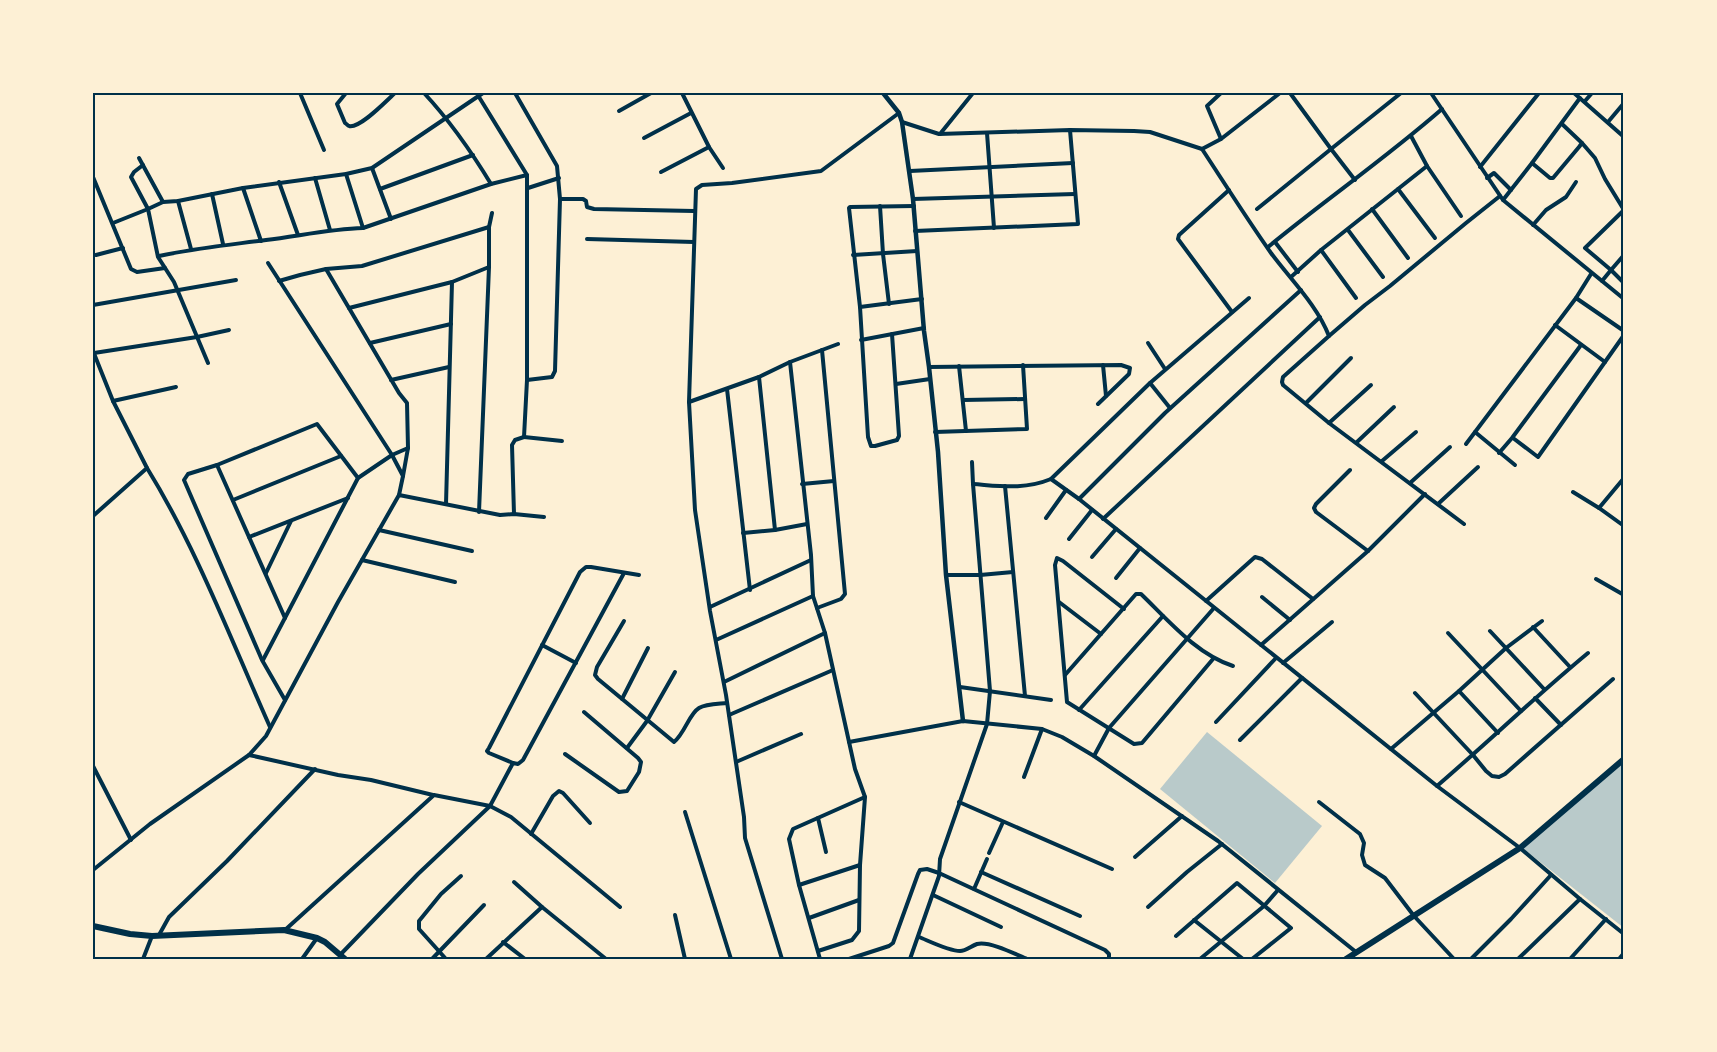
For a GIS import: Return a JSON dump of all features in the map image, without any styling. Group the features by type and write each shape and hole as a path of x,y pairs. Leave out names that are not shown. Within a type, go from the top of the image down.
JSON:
{"main road":[{"path":"1346,959 1521,848 1624,759"},
{"path":"93,926 155,936 284,930 317,938 342,957"}],"street":[{"path":"300,93 324,150"},
{"path":"346,93 337,104 345,123 353,126 364,121 394,93"},
{"path":"424,93 447,118 491,184"},
{"path":"515,93 557,166 560,199 555,371 552,377 527,380"},
{"path":"619,111 651,93"},
{"path":"682,93 709,147 723,168"},
{"path":"883,93 899,113 910,171 946,575 963,721"},
{"path":"939,134 974,93"},
{"path":"1221,93 1207,106 1221,139"},
{"path":"1202,149 1221,139 1280,93"},
{"path":"1290,93 1355,180"},
{"path":"1257,209 1401,93"},
{"path":"1431,93 1501,198 1624,299"},
{"path":"1480,168 1539,93"},
{"path":"1574,93 1624,137"},
{"path":"1464,524 1329,423 1283,385 1283,377 1365,305 1466,223 1511,190 1582,100 1592,93"},
{"path":"113,223 163,202 372,168 481,95 527,175 527,380 524,437"},
{"path":"1608,122 1624,103"},
{"path":"1268,247 1411,136 1442,109"},
{"path":"644,138 691,113"},
{"path":"782,959 745,838 724,682 695,510 689,402 696,189 698,186 821,171 899,113"},
{"path":"902,122 939,134 1070,130 1150,132 1202,149 1268,247 1320,317 1329,336"},
{"path":"1562,124 1595,158 1624,210 1585,248 1624,283"},
{"path":"915,231 1078,224 1070,130"},
{"path":"987,133 994,228"},
{"path":"1411,136 1427,166 1461,216"},
{"path":"1533,163 1553,178 1582,143"},
{"path":"661,172 709,147"},
{"path":"380,189 473,155"},
{"path":"140,158 163,202"},
{"path":"910,171 1073,163"},
{"path":"143,165 131,177 148,209 158,257 177,290 208,363"},
{"path":"1291,277 1321,250 1427,166"},
{"path":"372,168 391,219"},
{"path":"1487,178 1494,173 1511,190"},
{"path":"346,174 363,228"},
{"path":"158,257 223,244 363,228 491,184 527,175"},
{"path":"93,177 131,269 145,271 165,268"},
{"path":"315,178 330,230"},
{"path":"528,188 559,178"},
{"path":"279,182 298,236"},
{"path":"1533,225 1546,210 1566,197 1576,182"},
{"path":"243,188 261,241"},
{"path":"1398,189 1435,238"},
{"path":"1229,190 1179,235 1178,239 1232,312"},
{"path":"212,194 223,244"},
{"path":"913,199 1075,194"},
{"path":"560,199 583,199 587,207 594,209 694,211"},
{"path":"178,201 191,249"},
{"path":"880,206 889,304"},
{"path":"892,334 899,438 871,446 868,437 860,308 849,207 914,206"},
{"path":"1372,210 1408,258"},
{"path":"479,512 489,227 492,213"},
{"path":"279,281 326,269 362,266 489,227"},
{"path":"1348,230 1383,277"},
{"path":"587,239 694,243"},
{"path":"1275,241 1298,272"},
{"path":"96,255 123,248"},
{"path":"1321,250 1356,298"},
{"path":"853,255 917,251"},
{"path":"1602,282 1624,255"},
{"path":"267,263 392,455 403,476"},
{"path":"349,309 452,282 489,267"},
{"path":"93,870 150,824 249,755 266,736 399,495 408,448 407,403 326,269"},
{"path":"1466,444 1576,298 1591,274"},
{"path":"93,305 236,280"},
{"path":"446,504 452,282"},
{"path":"1079,499 1170,408 1301,290"},
{"path":"973,484 1021,487 1051,479 1150,382 1249,298"},
{"path":"1576,298 1624,331"},
{"path":"860,308 922,299"},
{"path":"1103,519 1320,317"},
{"path":"369,343 451,324"},
{"path":"1555,325 1605,363"},
{"path":"861,340 924,328"},
{"path":"229,330 197,337 93,352 113,401 188,542 271,727"},
{"path":"1512,438 1538,457 1624,335"},
{"path":"1148,343 1165,369"},
{"path":"689,402 759,377 790,362 838,344"},
{"path":"1499,453 1581,345"},
{"path":"816,608 842,599 845,594 822,350"},
{"path":"1306,403 1351,358"},
{"path":"790,362 813,596 825,633 855,769 865,797 860,865 859,931 852,940 818,951"},
{"path":"935,432 1027,429 1023,365"},
{"path":"1103,365 1106,397"},
{"path":"929,367 1121,365 1130,368 1098,404"},
{"path":"959,366 966,431"},
{"path":"391,380 449,367"},
{"path":"759,377 775,530"},
{"path":"896,384 930,380"},
{"path":"1150,382 1170,408"},
{"path":"1329,423 1371,385"},
{"path":"113,401 176,387"},
{"path":"727,389 750,590"},
{"path":"963,400 1025,399"},
{"path":"1357,442 1394,407"},
{"path":"285,701 262,660 184,480 188,474 217,465 317,424 358,478"},
{"path":"1382,461 1416,432"},
{"path":"1475,432 1515,465"},
{"path":"514,514 513,445 515,440 524,437 562,441"},
{"path":"1410,483 1450,447"},
{"path":"262,660 358,478 392,455 408,448"},
{"path":"233,500 341,456"},
{"path":"910,959 933,895 940,859 987,724 990,691 972,462"},
{"path":"217,465 285,618"},
{"path":"1438,504 1478,467"},
{"path":"93,516 147,468"},
{"path":"1350,470 1314,508 1316,512 1368,551"},
{"path":"1051,479 1437,786 1521,848 1624,934"},
{"path":"802,484 834,482"},
{"path":"1599,508 1623,482"},
{"path":"1005,486 1024,696"},
{"path":"1046,518 1066,490"},
{"path":"1573,492 1624,526"},
{"path":"1261,645 1368,551 1425,494"},
{"path":"399,495 500,516 514,514 544,517"},
{"path":"249,537 348,498"},
{"path":"1069,539 1092,510"},
{"path":"265,574 291,520"},
{"path":"743,533 807,524"},
{"path":"1092,557 1116,529"},
{"path":"379,530 472,551"},
{"path":"1116,578 1140,548"},
{"path":"1206,601 1255,557 1262,559 1313,599"},
{"path":"1124,609 1058,558 1055,565 1067,702 1134,744 1142,743 1213,658"},
{"path":"362,560 455,582"},
{"path":"710,607 811,560"},
{"path":"624,573 523,760 518,764 513,763 489,753 491,740 582,569 591,567 639,575"},
{"path":"946,575 1013,572"},
{"path":"1596,579 1624,595"},
{"path":"1065,676 1136,594 1141,594 1163,616 1213,658 1233,666"},
{"path":"716,640 813,596"},
{"path":"1262,597 1290,620"},
{"path":"1058,601 1101,634"},
{"path":"1094,756 1109,728 1214,608"},
{"path":"1080,710 1163,616"},
{"path":"624,621 595,673 598,679 647,721 674,742 681,737 699,707 727,703"},
{"path":"1391,749 1506,648 1542,621"},
{"path":"1283,663 1332,622"},
{"path":"1533,627 1570,667"},
{"path":"1490,631 1544,689"},
{"path":"724,682 825,633"},
{"path":"1449,633 1521,711"},
{"path":"542,645 576,663"},
{"path":"622,699 648,648"},
{"path":"1437,786 1544,689 1588,653"},
{"path":"1216,722 1276,658"},
{"path":"729,715 833,670"},
{"path":"627,748 647,721 675,672"},
{"path":"1240,740 1302,678"},
{"path":"1414,693 1486,771 1492,776 1499,777 1613,679"},
{"path":"960,687 1051,700"},
{"path":"1459,691 1498,733"},
{"path":"1535,698 1561,725"},
{"path":"565,754 622,793 627,791 641,767 641,762 627,748 584,712"},
{"path":"849,742 963,721 1042,729 1062,737 1094,756 1222,844 1356,952"},
{"path":"1024,777 1042,729"},
{"path":"736,762 801,734"},
{"path":"249,755 490,806 511,817 620,907"},
{"path":"342,957 418,874 490,806 513,763"},
{"path":"93,765 131,840"},
{"path":"142,959 168,917 227,861 315,769"},
{"path":"531,834 553,796 559,791 590,823"},
{"path":"284,930 434,795"},
{"path":"820,959 799,885 789,839 790,833 792,830 865,797"},
{"path":"959,802 1112,869"},
{"path":"1319,802 1363,838 1362,855 1365,865 1385,879 1451,958"},
{"path":"685,812 731,959"},
{"path":"1135,857 1182,816"},
{"path":"818,818 826,852"},
{"path":"989,853 1003,822"},
{"path":"1148,907 1222,844"},
{"path":"974,889 987,859"},
{"path":"799,885 860,865"},
{"path":"849,959 893,943 919,871 927,869 1105,950 1109,954 1108,959"},
{"path":"981,872 1080,916"},
{"path":"1471,959 1551,875"},
{"path":"446,959 419,928 419,921 441,894 461,876"},
{"path":"514,882 606,959"},
{"path":"1176,936 1236,883 1291,928 1252,959"},
{"path":"1200,959 1264,906 1278,890"},
{"path":"933,895 1001,927"},
{"path":"1518,959 1580,899"},
{"path":"809,918 859,900"},
{"path":"432,959 484,905"},
{"path":"486,959 542,907"},
{"path":"675,915 685,959"},
{"path":"1194,920 1243,959"},
{"path":"1570,959 1606,920"},
{"path":"919,937 958,951 966,950 977,944 984,944 1027,959"},
{"path":"302,959 317,938"},
{"path":"503,942 525,959"},
{"path":"1619,959 1624,953"}],"shaded area":[{"path":"1207,732 1322,826 1275,883 1160,789"},
{"path":"1624,758 1624,928 1520,846"}]}
